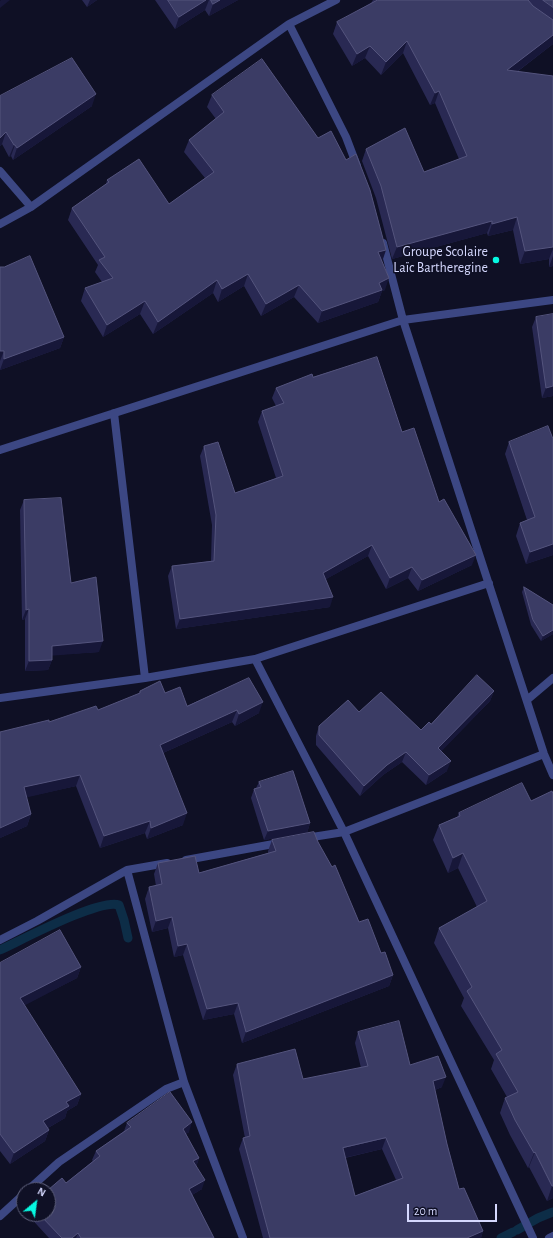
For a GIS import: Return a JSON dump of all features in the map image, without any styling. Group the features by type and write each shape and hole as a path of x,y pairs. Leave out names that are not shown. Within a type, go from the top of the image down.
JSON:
{"street":[{"path":"0,224 31,207 289,24 336,0"},
{"path":"289,24 346,137 360,172"},
{"path":"0,171 31,207"},
{"path":"381,237 403,320 544,754 553,775"},
{"path":"0,450 403,320 553,300"},
{"path":"114,413 145,678"},
{"path":"0,698 145,678 254,659 489,583"},
{"path":"254,659 344,832 533,1238"},
{"path":"527,700 553,678"},
{"path":"0,940 37,921 127,870 344,832 544,754"},
{"path":"127,870 184,1082 243,1238"},
{"path":"37,1182 59,1162 166,1089 184,1082"},
{"path":"0,1216 16,1201"},
{"path":"549,1238 553,1236"}],"building":[{"path":"168,0 206,0 179,17"},
{"path":"211,0 220,0 213,4"},
{"path":"378,0 528,0 533,6 553,20 553,35 507,70 553,76 553,247 525,251 517,217 492,224 492,221 397,247 381,186 366,149 405,128 424,172 467,156 439,91 435,93 407,41 386,62 370,46 357,54 337,22"},
{"path":"543,0 553,0 553,7"},
{"path":"72,58 96,94 17,148 6,132 0,138 0,96"},
{"path":"262,59 318,138 331,131 346,160 356,154 370,190 386,250 378,252 389,278 379,283 382,290 322,311 299,285 266,304 248,274 222,289 217,280 158,322 145,301 107,325 85,288 113,278 99,260 105,257 72,208 109,182 107,180 139,159 169,204 214,172 189,140 224,112 212,95"},
{"path":"30,256 64,337 4,359 4,351 0,351 0,267 4,267"},
{"path":"553,314 553,386 546,388 536,317"},
{"path":"377,357 402,432 414,428 439,502 444,499 476,555 422,580 412,567 390,578 372,545 323,573 333,597 180,619 172,566 214,561 216,515 204,446 218,442 235,493 283,476 262,411 284,403 276,388 312,374 313,377"},
{"path":"548,426 553,439 553,544 530,552 520,523 535,517 509,442"},
{"path":"61,498 71,583 96,577 103,641 52,646 52,660 29,661 29,609 26,610 24,500"},
{"path":"524,587 553,605 553,630 543,636 533,620"},
{"path":"477,675 494,691 438,748 451,761 429,775 406,752 387,765 364,786 319,735 319,726 348,700 359,712 381,692 421,730 429,722 431,724"},
{"path":"249,678 263,702 239,714 237,710 160,745 187,813 151,828 150,821 104,836 80,775 24,787 31,814 0,828 0,732 49,720 49,722 96,706 98,710 140,693 140,691 160,681 165,693 180,687 187,706"},
{"path":"293,771 310,823 268,831 254,789 261,787 259,782"},
{"path":"522,783 531,801 552,791 553,794 553,1186 535,1152 534,1153 515,1120 505,1098 518,1092 496,1054 502,1050 467,991 472,987 439,928 487,901 463,853 453,858 439,825 460,816 459,813"},
{"path":"314,832 332,867 335,865 359,922 368,919 381,953 385,952 393,975 246,1032 238,1003 207,1009 187,944 178,946 172,917 156,921 149,887 162,884 158,863 195,856 199,873 276,851 272,840"},
{"path":"60,930 81,967 20,998 81,1094 66,1102 69,1106 43,1121 49,1130 14,1153 0,1134 0,963"},
{"path":"399,1021 410,1065 438,1056 446,1077 433,1081 447,1144 459,1189 464,1188 483,1231 467,1238 270,1238 243,1138 250,1136 237,1064 295,1049 303,1079 368,1066 358,1032","holes":["386,1138 403,1178 355,1196 343,1148"]},
{"path":"170,1092 192,1122 183,1129 199,1158 193,1161 205,1180 189,1189 214,1238 81,1238 78,1233 72,1238 62,1238 47,1222 56,1222 56,1183 62,1178 66,1183 100,1156 96,1151 131,1127 127,1123"}],"waterway":[{"path":"0,950 78,914 109,905 119,905 128,938"},
{"path":"517,1230 538,1218 553,1212"},
{"path":"501,1238 513,1232"}],"place":[{"name":"Groupe Scolaire Laïc Bartheregine","path":"496,260"}]}
